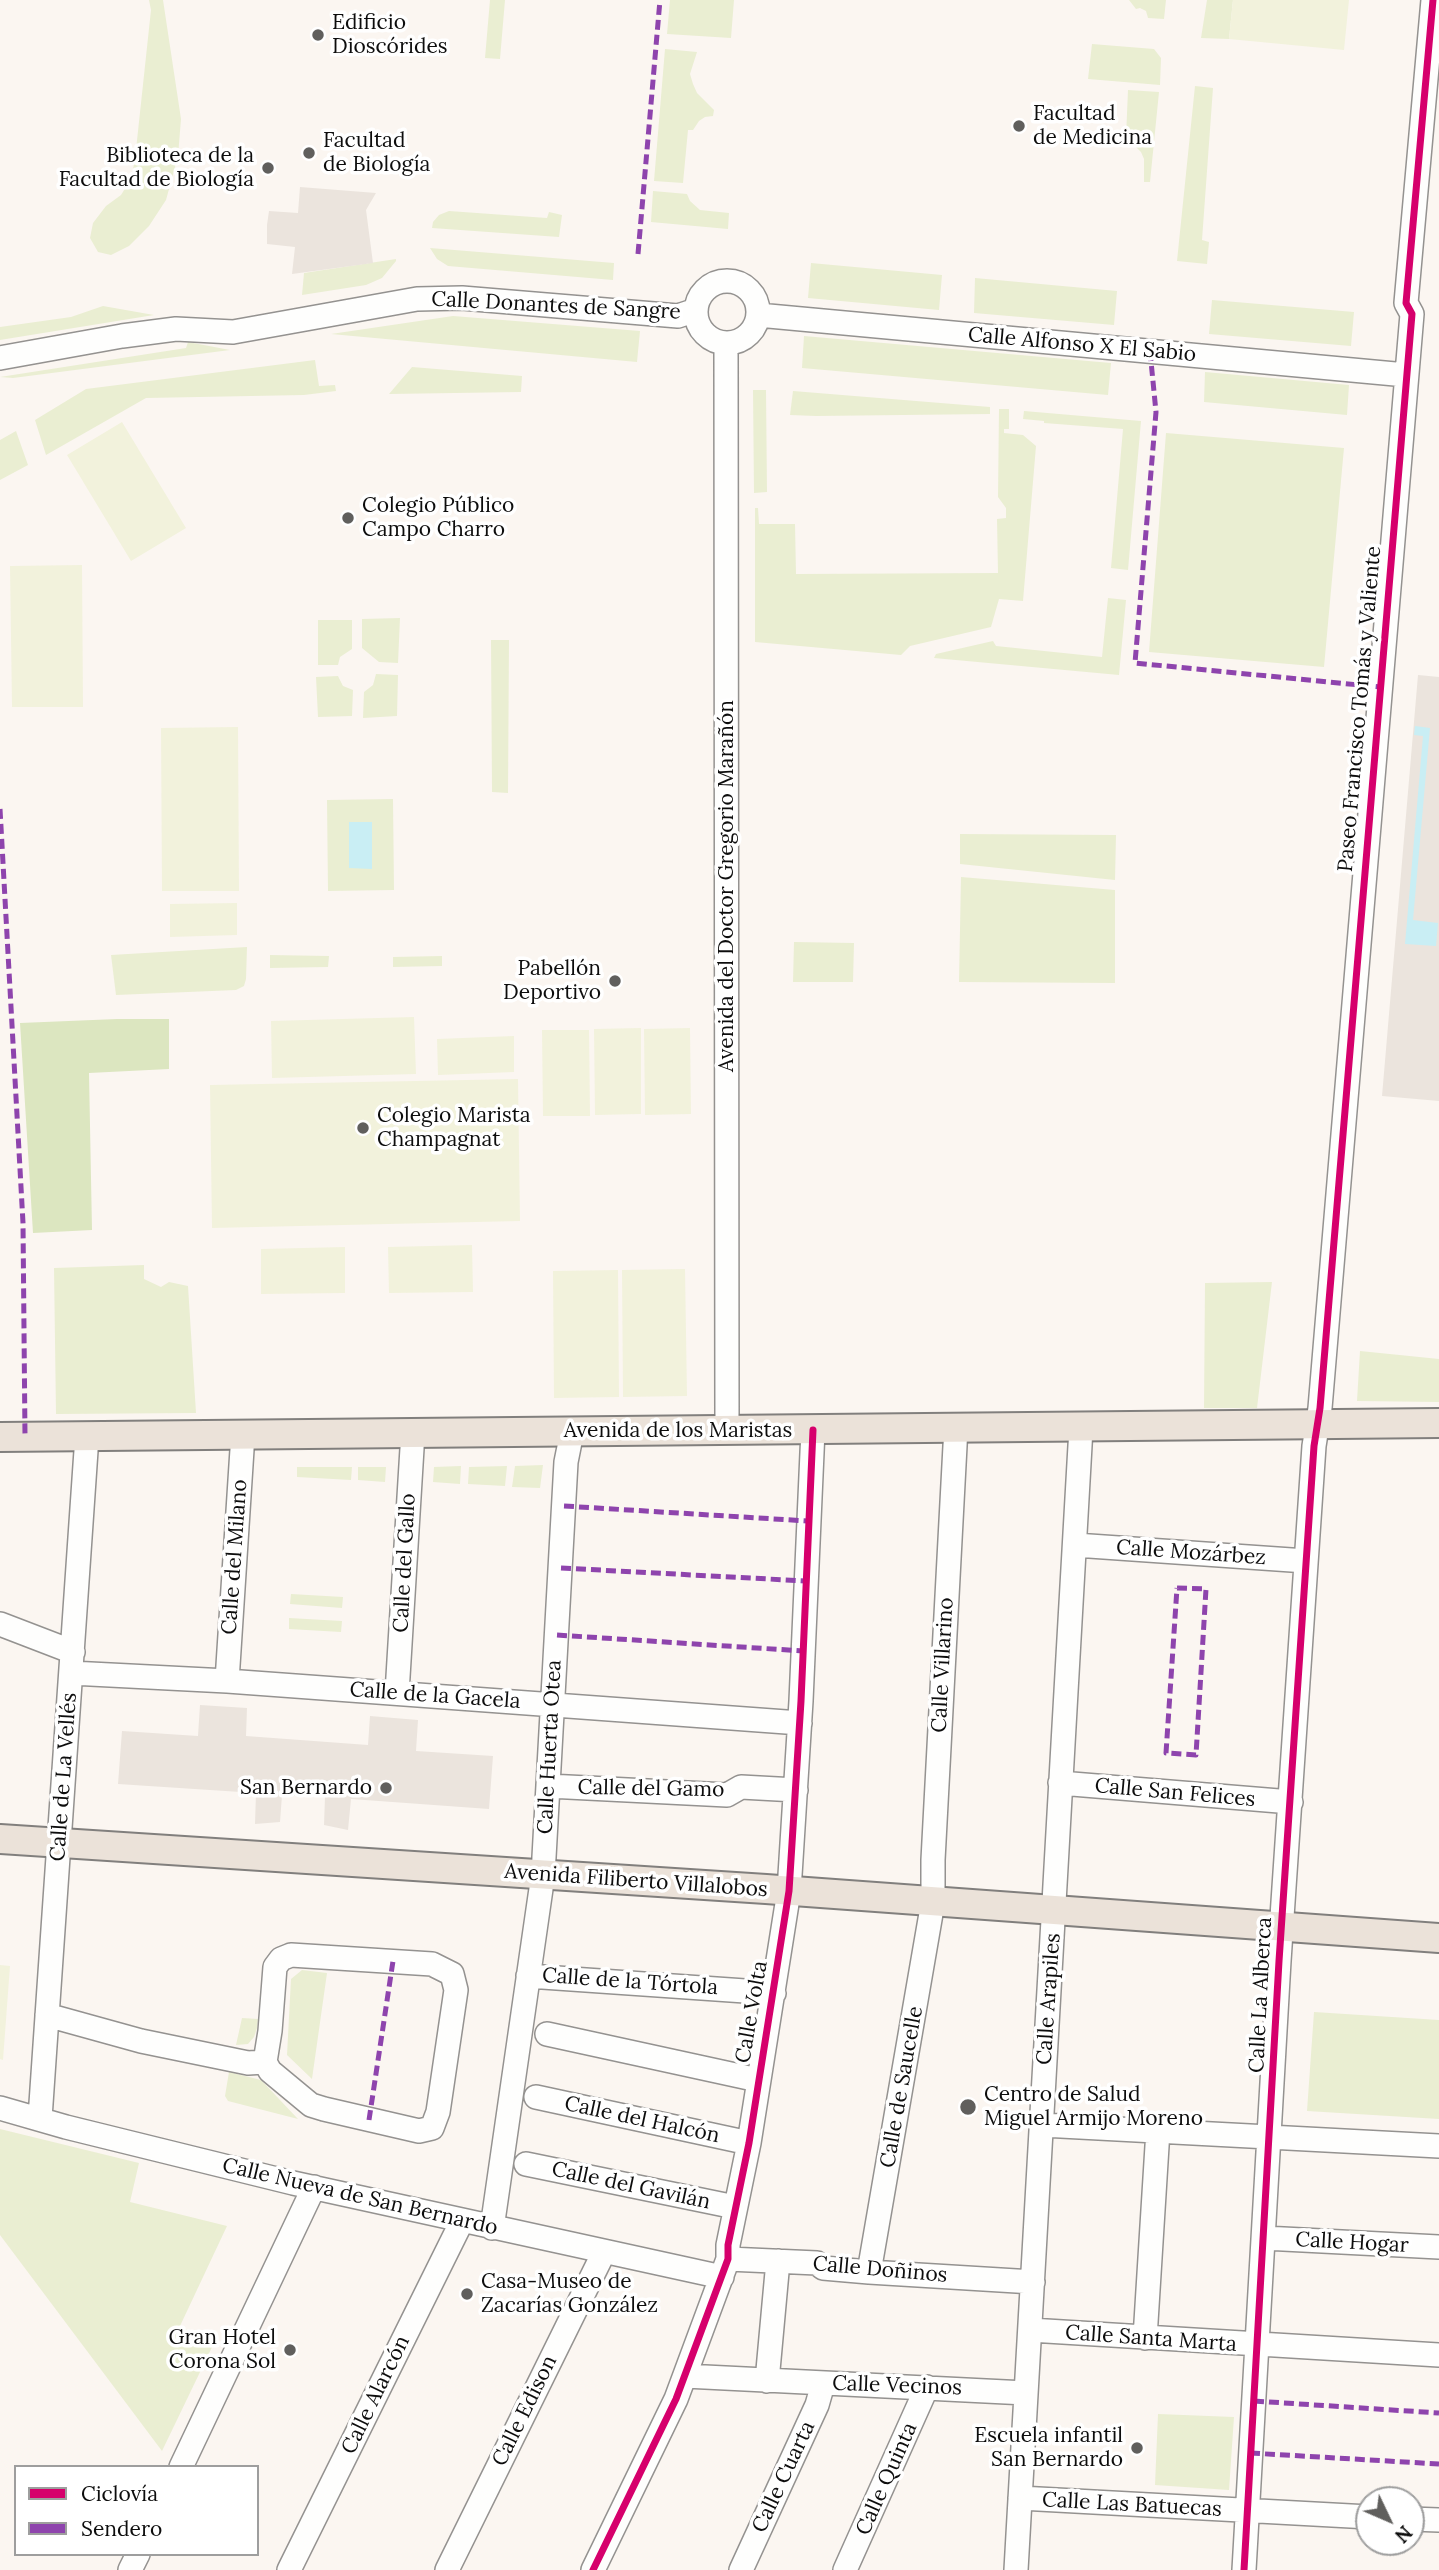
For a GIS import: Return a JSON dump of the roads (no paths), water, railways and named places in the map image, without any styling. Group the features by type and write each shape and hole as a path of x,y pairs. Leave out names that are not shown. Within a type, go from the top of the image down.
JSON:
{"main road":[{"name":"Avenida de los Maristas","path":"0,1437 1439,1423"},
{"name":"Avenida Filiberto Villalobos","path":"0,1839 789,1891 1439,1938"}],"street":[{"name":"Paseo Francisco Tomás y Valiente","path":"1318,1423 1412,314 1406,303 1433,0"},
{"name":"Paseo Francisco Tomás y Valiente","path":"1412,314 1421,306 1439,99"},
{"path":"725,281 734,282 750,291 755,298 758,315 756,324 747,336 726,344 707,336 698,324 696,310 702,294 708,288 725,281"},
{"name":"Calle Donantes de Sangre","path":"0,358 176,329 233,332 417,299 462,298 678,316 696,310"},
{"name":"Calle Alfonso X El Sabio","path":"758,315 1406,375"},
{"name":"Avenida del Doctor Gregorio Marañón","path":"726,344 727,1429"},
{"name":"Calle La Alberca","path":"1244,2570 1282,1927 1314,1446 1318,1423"},
{"name":"Calle Villarino","path":"933,1902 956,1427"},
{"name":"Calle Arapiles","path":"1016,2570 1082,1428"},
{"name":"Calle Volta","path":"593,2570 685,2376 725,2268 774,1993 789,1891 800,1723 813,1430"},
{"name":"Calle del Gallo","path":"397,1693 413,1432"},
{"name":"Calle Huerta Otea","path":"492,2228 542,1875 566,1462 572,1432"},
{"name":"Calle del Milano","path":"227,1681 243,1434"},
{"name":"Calle de La Vellés","path":"40,2118 88,1436"},
{"name":"Calle Mozárbez","path":"1075,1545 1306,1561"},
{"name":"Calle de la Gacela","path":"0,1624 72,1662 227,1681 800,1723"},
{"name":"Calle San Felices","path":"1060,1783 1291,1802"},
{"name":"Calle del Gamo","path":"548,1786 727,1795 741,1787 796,1790"},
{"name":"Calle de Saucelle","path":"869,2272 933,1902"},
{"path":"291,1955 432,1964 448,1971 455,1979 456,1990 438,2112 432,2127 419,2131 311,2105 270,2071 265,2062 275,1967 281,1959 291,1955"},
{"name":"Calle de la Tórtola","path":"528,1976 774,1993"},
{"path":"47,2015 141,2041 248,2063 265,2062"},
{"path":"547,2034 758,2080"},
{"name":"Calle del Halcón","path":"536,2097 748,2143"},
{"name":"Calle Nueva de San Bernardo","path":"0,2108 66,2127 492,2228 604,2252 725,2268"},
{"path":"1042,2125 1439,2146"},
{"path":"1145,2338 1158,2130"},
{"name":"Calle del Gavilán","path":"526,2164 735,2207"},
{"path":"182,2465 314,2187"},
{"name":"Calle Alarcón","path":"289,2570 462,2221"},
{"name":"Calle Hogar","path":"1264,2238 1439,2248"},
{"name":"Calle Edison","path":"447,2570 604,2252"},
{"path":"767,2381 778,2261"},
{"name":"Calle Doñinos","path":"725,2268 778,2261 817,2263 822,2267 869,2272 1033,2281"},
{"name":"Calle Santa Marta","path":"1030,2330 1256,2346 1439,2355"},
{"name":"Calle Vecinos","path":"685,2376 1026,2393"},
{"name":"Calle Cuarta","path":"741,2570 817,2405 823,2384"},
{"name":"Calle Quinta","path":"845,2570 927,2387"},
{"name":"Calle Las Batuecas","path":"1020,2498 1355,2516"}],"water":[{"path":"1415,726 1430,728 1413,920 1438,923 1436,946 1405,944 1423,736 1414,735"},
{"path":"349,822 372,822 372,869 349,868"}],"place":[{"name":"Edificio Dioscórides","path":"318,35"},
{"name":"Facultad de Medicina","path":"1019,126"},
{"name":"Facultad de Biología","path":"309,153"},
{"name":"Biblioteca de la Facultad de Biología","path":"268,168"},
{"name":"Colegio Público Campo Charro","path":"348,518"},
{"name":"Pabellón Deportivo","path":"615,981"},
{"name":"Colegio Marista Champagnat","path":"363,1128"},
{"name":"San Bernardo","path":"386,1788"},
{"name":"Centro de Salud Miguel Armijo Moreno","path":"968,2107"},
{"name":"Casa-Museo de Zacarías González","path":"467,2294"},
{"name":"Gran Hotel Corona Sol","path":"290,2350"},
{"name":"Escuela infantil San Bernardo","path":"1137,2448"}]}
